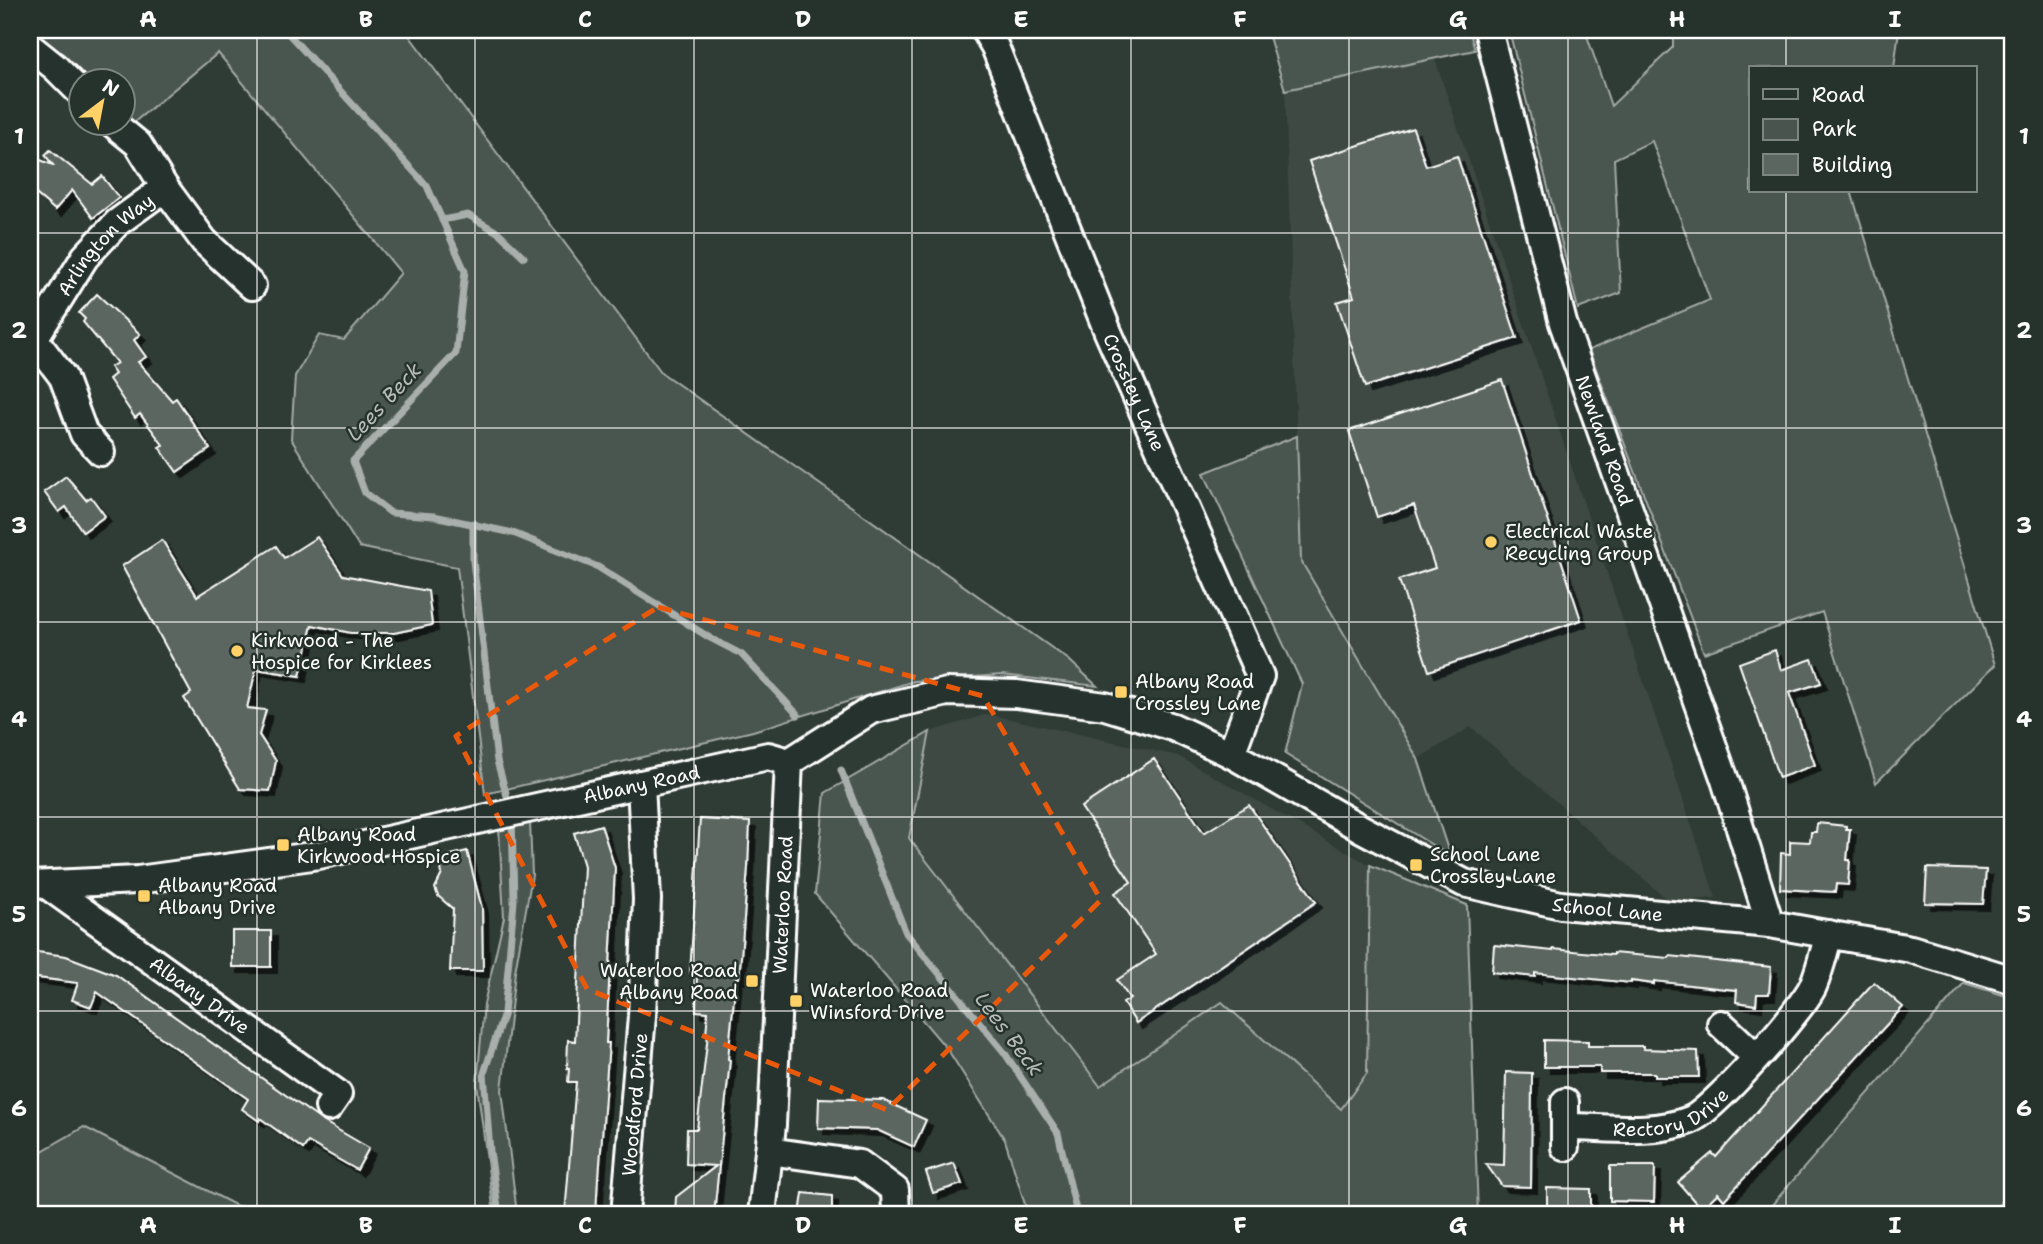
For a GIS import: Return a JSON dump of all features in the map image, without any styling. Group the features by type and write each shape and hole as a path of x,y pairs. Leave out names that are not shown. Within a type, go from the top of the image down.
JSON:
{"street":[{"name":"Crossley Lane","path":"985,30 995,47 1108,332 1260,676 1231,754"},
{"name":"Newland Road","path":"1488,30 1563,323 1724,780 1770,924"},
{"path":"30,47 66,78"},
{"name":"Arlington Way","path":"128,136 138,144 165,188 204,241 252,286"},
{"name":"Arlington Way","path":"32,340 85,257 118,222 165,188"},
{"path":"32,340 63,377 84,434 101,452"},
{"path":"789,762 871,709 947,692 1016,694 1105,706 1173,727 1231,754"},
{"name":"School Lane","path":"1231,754 1464,883 1560,905 1770,924 1829,934 1911,949 2013,980"},
{"name":"Albany Road","path":"39,885 138,880 319,855 768,756 789,762"},
{"name":"Waterloo Road","path":"762,1214 769,1151 789,762"},
{"name":"Woodford Drive","path":"625,1214 642,1016 647,899 641,785"},
{"name":"Albany Drive","path":"39,885 338,1094 329,1107"},
{"name":"Rectory Drive","path":"1566,1125 1650,1129 1692,1120 1724,1093 1794,1017 1813,986 1829,934"},
{"path":"1721,1024 1756,1057"},
{"path":"769,1151 860,1164 895,1190 896,1214"}],"highlighted area":[{"path":"658,607 983,696 1101,900 887,1110 587,989 456,736"}],"shaded area":[{"path":"1435,59 1716,898 1670,902 1471,727 1418,759 1301,561 1285,90"},
{"path":"987,714 1178,756 1370,865 1367,1073 1341,1109 1222,1003 1100,1087 909,838 930,732"}],"green space":[{"path":"30,30 405,30 662,373 1069,660 1097,686 1002,675 914,681 753,731 485,794 457,567 359,547 291,439 295,376 319,335 344,340 401,273 218,53 136,121 136,66 66,66 66,68 30,38"},
{"path":"1267,30 1469,30 1475,50 1285,90"},
{"path":"1509,30 1585,30 1611,106 1673,47 1673,30 1899,30 1894,66 1749,66 1749,192 1851,192 1995,665 1876,783 1822,612 1704,653 1589,350 1710,300 1652,141 1614,159 1621,293 1578,309"},
{"path":"1297,436 1301,561 1418,759 1450,856 1285,754 1302,684 1204,473"},
{"path":"930,732 909,838 1100,1086 1222,1002 1341,1109 1367,1073 1370,865 1467,905 1478,1214 1028,1214 1005,1140 948,1050 815,894 825,793"},
{"path":"530,822 532,875 515,972 502,1090 517,1214 494,1214 477,1084 484,1004 504,917 499,828"},
{"path":"1964,983 2013,998 2013,1179 1994,1214 1764,1214"},
{"path":"84,1127 237,1206 306,1214 30,1214 30,1158"}],"building":[{"path":"1413,128 1426,166 1457,156 1517,338 1365,387 1337,302 1354,297 1309,161"},
{"path":"50,150 92,184 102,176 119,198 93,218 72,190 55,210 30,189 30,156 53,165 45,155"},
{"path":"97,294 140,334 134,340 146,357 138,362 172,401 176,398 210,449 177,472 159,447 163,445 140,414 135,418 109,379 115,374 110,367 117,363 83,322 85,319 79,313"},
{"name":"Electrical Waste Recycling Group","path":"1502,380 1581,620 1429,671 1399,580 1435,568 1414,505 1377,517 1349,431"},
{"path":"66,476 86,500 91,497 105,516 83,532 66,507 59,512 44,492"},
{"name":"Kirkwood - The Hospice for Kirklees","path":"317,537 343,575 428,591 432,625 394,633 351,633 312,625 300,676 256,669 247,708 266,710 259,735 276,761 270,791 240,789 184,698 191,693 122,566 162,540 197,596 276,546 284,558"},
{"path":"1775,650 1781,670 1812,659 1821,683 1789,693 1815,765 1779,778 1739,663"},
{"path":"1154,759 1204,833 1249,805 1316,902 1136,1023 1123,1003 1130,999 1117,980 1156,954 1115,893 1131,882 1081,807"},
{"path":"700,819 750,822 748,867 714,1214 675,1214 676,1197 716,1166 686,1164 687,1129 697,1129 708,1034 708,1012 696,1011 697,974 690,973"},
{"path":"1817,823 1846,826 1846,829 1850,829 1848,885 1836,884 1835,892 1780,889 1781,853 1790,854 1790,841 1810,842 1811,832 1816,832"},
{"path":"601,825 615,868 606,1043 609,1043 596,1214 565,1214 576,1082 568,1082 568,1040 575,1041 584,866 574,833"},
{"path":"467,851 482,908 483,971 450,971 453,909 438,896 435,888 442,874 439,858"},
{"path":"1927,868 1986,870 1983,904 1925,903"},
{"path":"232,931 271,931 271,967 232,967"},
{"path":"1494,945 1613,955 1670,956 1771,967 1769,994 1757,994 1756,1005 1736,1002 1737,990 1654,981 1654,984 1631,983 1535,973 1535,977 1492,972"},
{"path":"30,951 66,956 116,975 321,1120 369,1148 357,1170 308,1142 303,1149 260,1118 259,1121 242,1109 248,1099 97,992 91,1007 72,1000 78,983 30,977"},
{"path":"1874,982 1903,1007 1724,1200 1718,1193 1701,1209 1678,1182 1712,1153 1716,1157"},
{"path":"1544,1040 1588,1041 1588,1046 1643,1046 1643,1049 1698,1051 1699,1077 1655,1077 1655,1073 1600,1073 1600,1067 1544,1067"},
{"path":"1506,1072 1532,1073 1531,1187 1502,1186 1486,1164 1504,1165"},
{"path":"819,1098 883,1100 926,1120 914,1147 877,1130 818,1128"},
{"path":"954,1163 962,1184 933,1193 926,1172"},
{"path":"1610,1166 1655,1166 1654,1202 1610,1201"},
{"path":"1547,1188 1591,1189 1591,1214 1547,1214"},
{"path":"803,1193 832,1196 832,1214 800,1214"}],"waterway":[{"name":"Lees Beck","path":"285,30 427,186 465,271 456,353 353,461 365,493 391,513 434,516 513,533 598,567 710,638 741,654 798,715"},
{"path":"442,220 468,215 499,233 524,257"},
{"path":"473,523 473,561 497,761 512,814 514,902 504,1013 484,1073 490,1151 499,1214"},
{"name":"Lees Beck","path":"841,770 906,933 1004,1052 1058,1133 1077,1214"}],"place":[{"name":"Electrical Waste Recycling Group","path":"1491,542"},
{"name":"Kirkwood - The Hospice for Kirklees","path":"237,651"},
{"name":"Albany Road Crossley Lane","path":"1121,692"},
{"name":"Albany Road Kirkwood Hospice","path":"283,845"},
{"name":"School Lane Crossley Lane","path":"1416,865"},
{"name":"Albany Road Albany Drive","path":"144,896"},
{"name":"Waterloo Road Albany Road","path":"752,981"},
{"name":"Waterloo Road Winsford Drive","path":"796,1001"}]}
